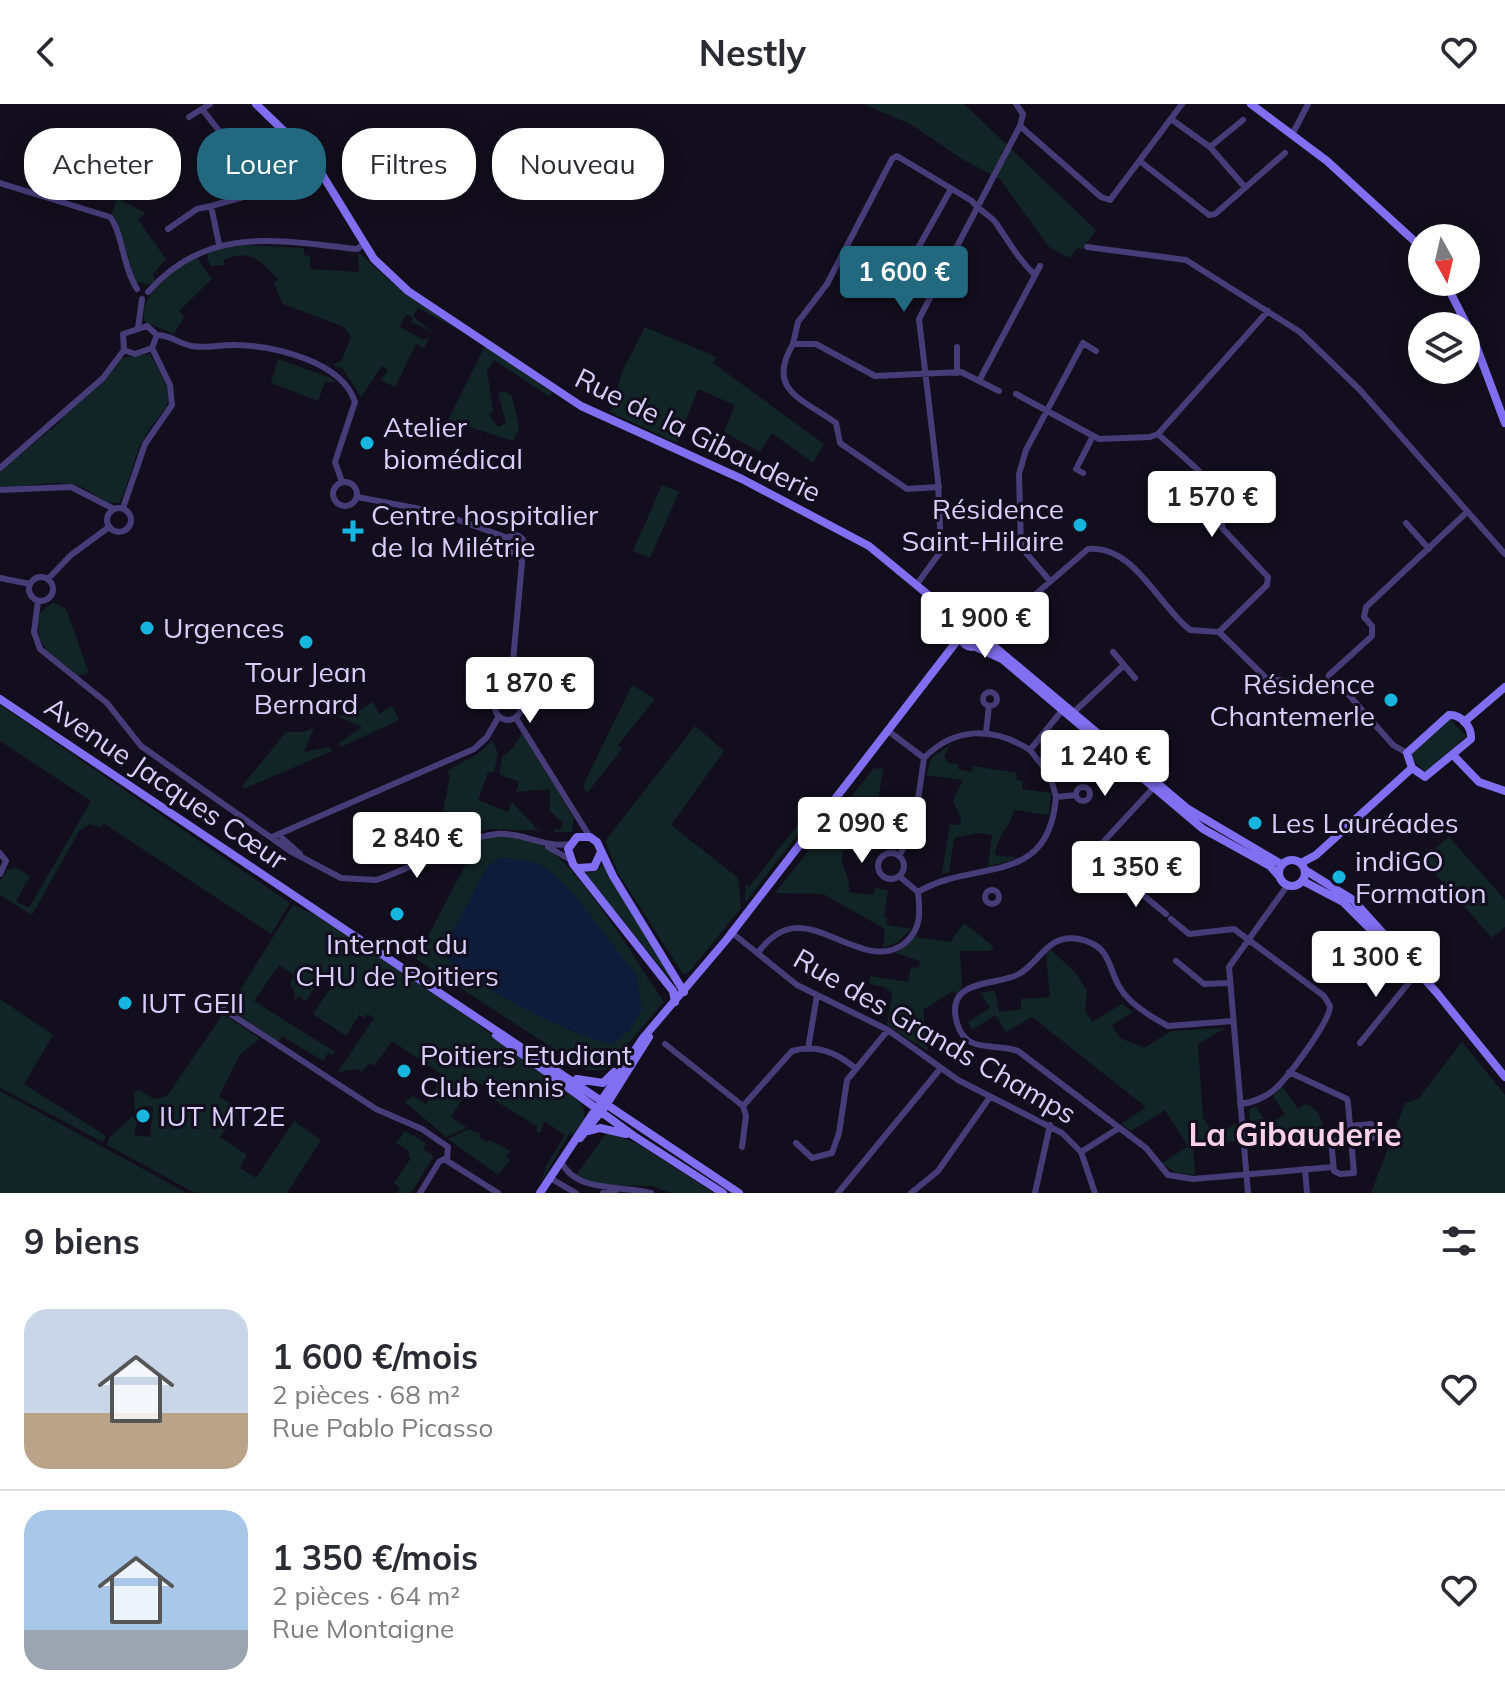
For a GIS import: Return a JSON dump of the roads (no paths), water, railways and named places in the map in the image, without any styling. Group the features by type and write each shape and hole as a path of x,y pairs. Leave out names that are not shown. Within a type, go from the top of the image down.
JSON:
{"street":[{"path":"189,117 210,104"},
{"name":"Rue de la Gibauderie","path":"256,104 312,158 354,225 361,245 408,291 571,400 795,506 869,546 966,626"},
{"path":"917,584 941,551 939,487 924,375 919,326 921,312 1020,126 1023,114 1016,104"},
{"path":"1020,126 1105,199 1116,196 1182,104"},
{"path":"1251,104 1293,133 1408,231"},
{"path":"1293,133 1308,104"},
{"path":"168,229 197,209 247,196 256,184 253,174 202,109"},
{"path":"1171,119 1210,147 1244,186"},
{"path":"1210,147 1243,120"},
{"path":"1141,162 1209,215 1215,214 1285,153"},
{"path":"939,487 907,489 840,443 836,423 787,387 781,377 781,364 793,344 798,322 827,284 892,159 903,157 991,218 1018,259 1035,275"},
{"path":"0,183 106,214 116,225 123,261 137,289"},
{"path":"904,273 951,189"},
{"path":"211,206 219,244"},
{"path":"347,247 353,240 354,225"},
{"path":"148,292 176,263 219,244 361,245"},
{"path":"1087,247 1186,260 1268,311 1324,352 1505,554"},
{"path":"979,381 1040,266"},
{"path":"1452,296 1472,335 1505,423"},
{"path":"138,328 142,299"},
{"path":"1016,394 1093,436 1110,441 1158,434 1268,311"},
{"path":"0,468 103,378 124,350 123,334 147,326 157,335 171,337 193,347 224,344 267,349 339,376 355,402 335,462 342,482"},
{"path":"123,508 142,451 172,405 170,385 152,348 157,335"},
{"path":"1050,581 1021,547 1020,467 1083,343 1096,351"},
{"path":"793,344 816,344 875,376 957,373 999,391"},
{"path":"957,347 957,373"},
{"path":"124,350 135,354 152,348"},
{"path":"1158,434 1205,478 1222,501 1222,528 1268,577 1267,585 1219,632"},
{"path":"1083,473 1076,469 1093,436"},
{"path":"342,482 353,484 357,497"},
{"path":"342,482 334,489 338,503 348,505 357,497"},
{"path":"0,490 71,487 114,509 123,508"},
{"path":"357,497 436,512 508,538 515,535 523,538 524,546 519,553"},
{"path":"114,509 107,517 109,527 118,532 130,527 131,516 123,508"},
{"path":"1328,683 1329,675 1372,636 1372,626 1364,617 1366,607 1466,513"},
{"path":"1406,523 1429,549"},
{"path":"48,579 71,555 109,527"},
{"path":"508,538 508,550 519,553"},
{"path":"540,1193 675,1002 940,662 962,641 966,626 979,627 1005,620 1088,549 1110,549 1124,559 1190,630 1219,632 1261,676 1274,680 1340,685 1393,745 1407,753 1412,768 1427,776 1471,739 1464,722 1455,715 1442,719 1407,753"},
{"path":"510,694 522,562 519,553"},
{"path":"0,578 30,584 40,577 48,579"},
{"path":"30,584 29,593 38,601 48,600 53,594 48,579"},
{"path":"38,601 34,632 42,652 107,703 127,732 148,752 309,861 341,878 369,881 486,836 514,834 555,846 569,844 577,837 590,837"},
{"path":"979,627 983,637 1156,786 1202,819 1281,864"},
{"path":"976,647 983,637"},
{"path":"962,641 1002,659 1064,708 1074,712 1203,829 1270,866 1287,886"},
{"path":"1113,652 1135,678"},
{"path":"1074,712 1124,665"},
{"path":"1464,722 1505,687"},
{"path":"278,838 474,749 487,737 499,716 496,702 501,696 510,694"},
{"path":"510,694 521,704 516,718"},
{"name":"Avenue Jacques Cœur","path":"0,699 568,1076 634,1136 723,1193"},
{"path":"986,732 989,706"},
{"path":"1030,750 1064,708"},
{"path":"499,716 505,720 516,718"},
{"path":"516,718 601,852 684,992"},
{"path":"887,730 924,758"},
{"path":"899,856 914,828 924,758 955,737 986,732 1012,739 1030,750 1050,775 1056,797 1049,831 1037,849 1017,864 989,872 947,877 918,892"},
{"path":"1453,755 1479,782 1505,791"},
{"path":"1303,881 1303,867 1412,768"},
{"path":"1156,786 1093,853 1189,934 1234,929 1324,996 1330,1006 1326,1020 1274,1090 1252,1102 1240,1104"},
{"path":"1056,797 1076,795"},
{"path":"577,816 577,837"},
{"path":"538,841 569,859 578,868 673,991 675,1002"},
{"path":"569,844 569,859"},
{"path":"578,868 594,867 601,852"},
{"path":"0,853 6,861 0,874"},
{"path":"899,876 904,866 899,856 887,853 877,866 884,877 899,876 918,892"},
{"path":"1278,875 1281,864 1289,860 1353,900 1437,993 1505,1080"},
{"path":"989,872 992,890"},
{"path":"1248,1193 1229,967 1287,886 1303,881 1343,902 1415,975 1505,1080"},
{"path":"758,953 776,935 799,928 872,951 893,950 917,928 918,892"},
{"name":"Rue des Grands Champs","path":"731,932 797,985 888,1030 940,1069 1050,1125 1081,1152 1095,1193"},
{"path":"1233,1021 1175,1026 1160,1021 1122,992 1105,954 1080,939 1053,943 1019,974 977,983 964,991 956,1018 960,1032 970,1042 982,1048 1001,1046 1018,1051 1146,1148 1168,1175 1193,1179 1333,1167"},
{"path":"645,954 675,989 684,992"},
{"path":"1176,961 1204,984 1229,983"},
{"path":"1360,1043 1415,975"},
{"name":"Avenue Jacques Cœur","path":"428,985 601,1106 739,1193"},
{"path":"808,1049 817,995"},
{"path":"223,1009 375,1109 433,1136 448,1147 447,1159"},
{"path":"796,1143 812,1158 832,1153 839,1133 845,1084 888,1030"},
{"path":"568,1076 603,1083 653,1035"},
{"path":"665,1044 743,1106 746,1116 742,1147"},
{"path":"743,1106 786,1054 808,1049 836,1053 856,1069"},
{"path":"585,1134 632,1054"},
{"path":"838,1193 940,1069"},
{"path":"1289,1072 1347,1099 1350,1126 1351,1139 1354,1173 1336,1173 1331,1141 1351,1139 1372,1138 1371,1124 1350,1126"},
{"path":"911,1193 938,1171 990,1097"},
{"path":"1035,1193 1050,1125"},
{"path":"575,1141 600,1128 634,1136"},
{"path":"1081,1152 1119,1128"},
{"path":"420,1193 440,1160 447,1159 498,1193"},
{"path":"561,1161 567,1174 578,1184 651,1193"},
{"path":"1305,1169 1307,1193"},
{"path":"550,1178 576,1193"},
{"path":"603,1193 627,1188"}],"water":[{"path":"500,857 535,862 548,869 574,894 636,975 642,1010 630,1029 614,1044 576,1032 497,994 445,955 447,943 487,867"}],"place":[{"name":"Atelier biomédical","path":"367,443"},
{"name":"Résidence Saint-Hilaire","path":"1080,525"},
{"name":"Centre hospitalier de la Milétrie","path":"353,531"},
{"name":"Urgences","path":"147,628"},
{"name":"Tour Jean Bernard","path":"306,642"},
{"name":"Résidence Chantemerle","path":"1391,700"},
{"name":"Les Lauréades","path":"1255,823"},
{"name":"indiGO Formation","path":"1339,877"},
{"name":"Internat du CHU de Poitiers","path":"397,914"},
{"name":"IUT GEII","path":"125,1003"},
{"name":"Poitiers Etudiant Club tennis","path":"404,1071"},
{"name":"IUT MT2E","path":"143,1116"}],"district":[{"name":"La Gibauderie","path":"1295,1135"}]}
